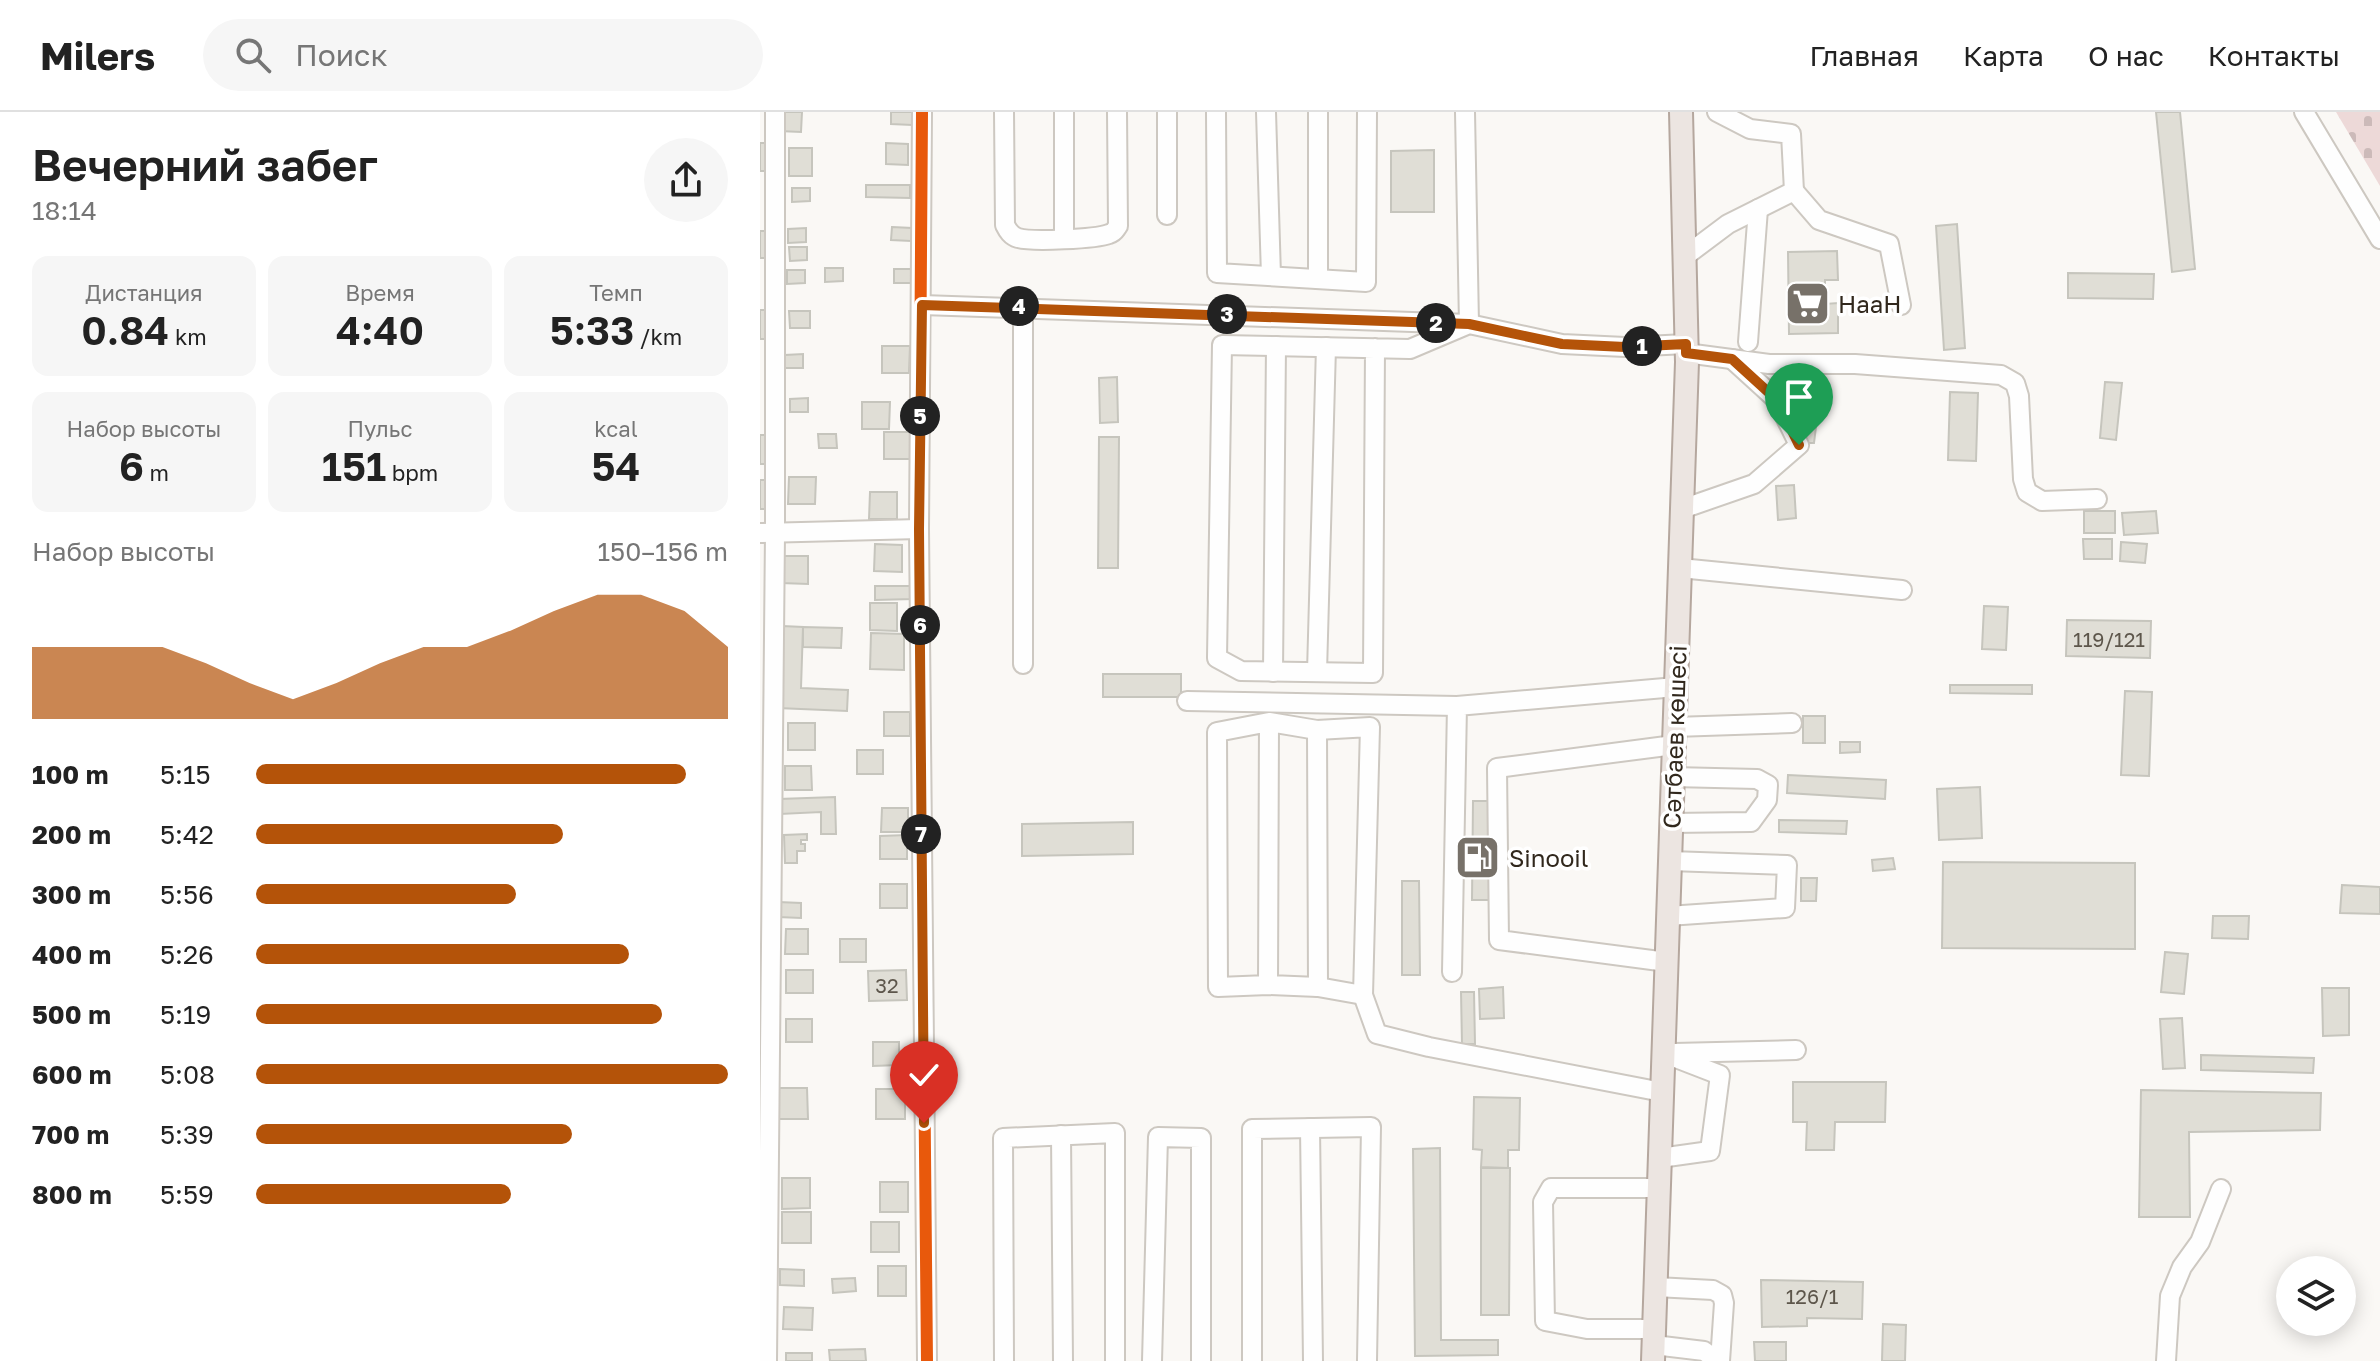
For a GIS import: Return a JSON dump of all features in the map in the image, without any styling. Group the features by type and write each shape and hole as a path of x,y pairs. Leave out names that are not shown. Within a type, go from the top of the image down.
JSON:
{"main road":[{"name":"Сәтбаев көшесі","path":"1654,1345 1686,349 1681,112"}],"street":[{"path":"767,1361 768,533 775,112"},
{"path":"922,112 919,529 927,1361"},
{"path":"1004,112 1005,225 1009,233 1018,238 1064,239 1107,235 1118,226 1117,112"},
{"path":"1064,112 1064,239"},
{"path":"1167,112 1167,215"},
{"path":"1216,112 1217,273 1366,282 1367,112"},
{"path":"1266,112 1271,276"},
{"path":"1318,112 1318,279"},
{"path":"1465,112 1469,324"},
{"path":"1717,112 1750,129 1791,134 1794,191 1819,220 1889,244 1901,305"},
{"path":"2304,112 2380,239"},
{"path":"1684,257 1728,224 1794,191"},
{"path":"1748,342 1758,209"},
{"path":"922,305 1023,306 1469,324 1562,344 1686,349 1769,364 1855,364 2001,375 2015,383 2019,396 2023,479 2027,492 2042,501 2097,499"},
{"path":"1023,306 1023,664"},
{"path":"1375,348 1373,673 1241,671 1217,658 1222,345 1375,348 1410,349 1469,324"},
{"path":"1273,672 1276,346"},
{"path":"1317,672 1326,347"},
{"path":"1682,509 1754,484 1799,445 1777,400 1732,359"},
{"path":"768,533 919,529"},
{"path":"1680,568 1902,590"},
{"path":"1187,701 1457,706 1676,687"},
{"path":"1452,972 1457,706"},
{"path":"1268,985 1269,722"},
{"path":"1363,995 1318,987 1218,987 1217,732 1269,722 1317,730 1370,727 1363,995 1377,1034 1662,1092"},
{"path":"1667,962 1499,940 1497,768 1674,736 1792,723"},
{"path":"1317,730 1318,987"},
{"path":"1671,823 1751,822 1767,800 1768,785 1757,779 1673,777"},
{"path":"1668,916 1785,908 1787,865 1670,861"},
{"path":"1663,1053 1796,1050"},
{"path":"1660,1158 1710,1151 1720,1075 1663,1053"},
{"path":"1252,1361 1252,1129 1371,1127 1367,1361"},
{"path":"1310,1128 1313,1361"},
{"path":"1004,1361 1003,1138 1115,1133 1115,1361"},
{"path":"1061,1135 1063,1361"},
{"path":"1152,1361 1158,1137 1201,1138 1201,1361"},
{"path":"1656,1287 1713,1290 1722,1295 1719,1361 1704,1351 1654,1345 1545,1321 1543,1202 1551,1188 1659,1188"},
{"path":"2166,1361 2170,1296 2182,1267 2200,1242 2221,1189"}],"green space":[{"path":"2336,112 2380,112 2380,186"}],"building":[{"path":"779,112 802,112 801,132 779,131"},
{"path":"891,112 913,112 912,125 891,124"},
{"path":"2156,112 2180,112 2195,269 2172,272"},
{"path":"760,143 768,143 768,171 760,171"},
{"path":"886,143 908,144 908,165 886,164"},
{"path":"789,148 812,148 812,176 789,176"},
{"path":"1434,150 1434,212 1391,212 1391,151"},
{"path":"866,185 910,185 910,198 866,197"},
{"path":"792,188 810,188 810,201 792,202"},
{"path":"1957,224 1965,348 1944,350 1936,226"},
{"path":"892,227 912,228 911,241 891,240"},
{"path":"806,228 806,242 788,243 788,229"},
{"path":"760,231 768,231 768,258 760,258"},
{"path":"789,247 807,247 807,260 790,261"},
{"path":"1837,251 1838,280 1825,280 1825,304 1838,303 1838,333 1789,334 1788,252"},
{"path":"825,268 843,268 843,281 825,282"},
{"path":"894,269 912,269 912,283 894,283"},
{"path":"787,270 805,270 805,283 787,284"},
{"path":"2068,273 2154,274 2153,299 2068,298"},
{"path":"760,310 771,310 770,339 760,339"},
{"path":"789,311 810,311 810,328 790,328"},
{"path":"882,346 910,346 909,373 882,373"},
{"path":"803,354 803,368 785,368 785,355"},
{"path":"1117,377 1118,422 1100,423 1099,378"},
{"path":"2105,382 2122,383 2116,440 2100,438"},
{"path":"1950,392 1978,393 1976,461 1948,460"},
{"path":"808,398 808,412 790,412 790,399"},
{"path":"862,402 890,402 889,429 862,429"},
{"path":"1804,426 1816,427 1814,443 1803,443"},
{"path":"884,432 911,432 911,459 884,459"},
{"path":"818,434 836,434 837,448 819,448"},
{"path":"760,435 770,435 769,464 760,464"},
{"path":"1099,437 1119,437 1118,568 1098,568"},
{"path":"789,477 816,477 815,504 788,504"},
{"path":"760,480 768,480 767,509 760,509"},
{"path":"1794,485 1796,518 1778,520 1776,486"},
{"path":"870,492 897,492 897,519 869,519"},
{"path":"2084,511 2115,511 2115,533 2084,533"},
{"path":"2156,511 2158,533 2124,535 2122,513"},
{"path":"2083,539 2112,539 2112,559 2084,559"},
{"path":"2121,542 2147,544 2145,563 2120,561"},
{"path":"875,544 902,545 902,572 874,571"},
{"path":"781,556 808,556 808,584 781,583"},
{"path":"875,586 913,586 913,599 875,600"},
{"path":"870,603 897,603 897,631 870,630"},
{"path":"1984,606 2008,607 2006,650 1982,649"},
{"path":"2067,620 2151,621 2150,658 2066,656"},
{"path":"782,626 803,627 801,688 848,690 847,711 778,708"},
{"path":"803,627 842,628 841,648 803,647"},
{"path":"871,633 904,634 904,670 870,669"},
{"path":"1103,674 1181,674 1181,697 1103,697"},
{"path":"1950,685 2032,685 2032,694 1950,693"},
{"path":"2125,691 2152,692 2149,776 2121,775"},
{"path":"884,712 910,712 910,736 884,736"},
{"path":"1803,716 1825,716 1825,743 1803,743"},
{"path":"788,723 815,723 815,750 788,750"},
{"path":"1840,742 1860,742 1860,752 1840,753"},
{"path":"857,750 883,750 883,774 857,774"},
{"path":"785,766 811,766 812,790 785,790"},
{"path":"1788,775 1886,780 1885,799 1787,793"},
{"path":"1980,787 1982,838 1939,840 1937,789"},
{"path":"835,797 836,834 821,834 821,812 780,814 779,799"},
{"path":"1473,801 1492,801 1492,900 1472,900"},
{"path":"882,808 908,808 908,832 881,832"},
{"path":"1779,820 1847,821 1846,834 1779,832"},
{"path":"1133,822 1133,854 1022,856 1022,824"},
{"path":"807,834 807,840 801,840 805,851 797,851 797,863 785,863 784,835"},
{"path":"907,835 907,859 880,859 880,836"},
{"path":"1893,858 1895,869 1873,871 1872,860"},
{"path":"1943,862 2135,863 2135,949 1942,948"},
{"path":"1801,878 1817,878 1816,901 1801,901"},
{"path":"1402,881 1419,881 1420,975 1402,975"},
{"path":"880,884 907,884 907,908 880,908"},
{"path":"2342,885 2380,887 2380,914 2340,913"},
{"path":"778,902 801,903 801,918 778,917"},
{"path":"2213,916 2249,916 2248,939 2212,938"},
{"path":"786,929 808,929 808,954 785,954"},
{"path":"840,939 866,939 866,962 840,962"},
{"path":"2165,952 2188,954 2184,994 2161,992"},
{"path":"786,970 813,970 813,993 786,993"},
{"path":"906,970 907,1000 869,1001 868,971"},
{"path":"1503,987 1504,1018 1480,1019 1479,989"},
{"path":"2322,988 2349,988 2349,1035 2323,1036"},
{"path":"1461,992 1474,992 1475,1044 1462,1044"},
{"path":"2182,1018 2185,1068 2163,1069 2160,1019"},
{"path":"786,1019 812,1019 812,1042 786,1042"},
{"path":"873,1042 899,1042 899,1065 873,1066"},
{"path":"2201,1055 2314,1058 2313,1073 2201,1070"},
{"path":"1793,1082 1886,1082 1885,1122 1835,1122 1834,1150 1806,1150 1807,1122 1793,1122"},
{"path":"779,1088 807,1088 808,1119 779,1119"},
{"path":"876,1089 905,1089 905,1119 876,1119"},
{"path":"2141,1090 2321,1093 2320,1130 2189,1132 2190,1217 2139,1217"},
{"path":"1474,1097 1520,1098 1519,1150 1508,1150 1508,1168 1481,1167 1482,1150 1473,1149"},
{"path":"1440,1148 1441,1340 1498,1340 1498,1355 1415,1356 1413,1149"},
{"path":"1481,1168 1510,1168 1509,1315 1481,1315"},
{"path":"782,1178 810,1178 810,1208 782,1209"},
{"path":"880,1182 908,1182 908,1212 880,1212"},
{"path":"782,1212 811,1212 811,1243 782,1243"},
{"path":"871,1222 899,1222 899,1252 871,1252"},
{"path":"878,1266 906,1266 906,1296 878,1296"},
{"path":"780,1269 804,1270 804,1286 780,1285"},
{"path":"855,1278 856,1291 833,1293 832,1279"},
{"path":"1761,1280 1863,1282 1862,1319 1807,1318 1807,1326 1762,1327"},
{"path":"784,1307 813,1308 812,1330 783,1329"},
{"path":"1883,1324 1906,1325 1905,1361 1882,1361"},
{"path":"1754,1342 1786,1342 1786,1361 1755,1361"},
{"path":"865,1349 866,1361 830,1361 829,1350"},
{"path":"786,1353 812,1353 812,1361 786,1361"}],"cycle path":[{"path":"922,112 919,529 927,1361"}],"place":[{"name":"НааН","path":"1807,303"},
{"name":"Sinooil","path":"1478,857"}],"route":[{"path":"924,1123 919,529 922,305 1023,306 1469,324 1562,344 1625,347 1686,344 1686,353 1732,359 1777,400 1799,445"}]}
